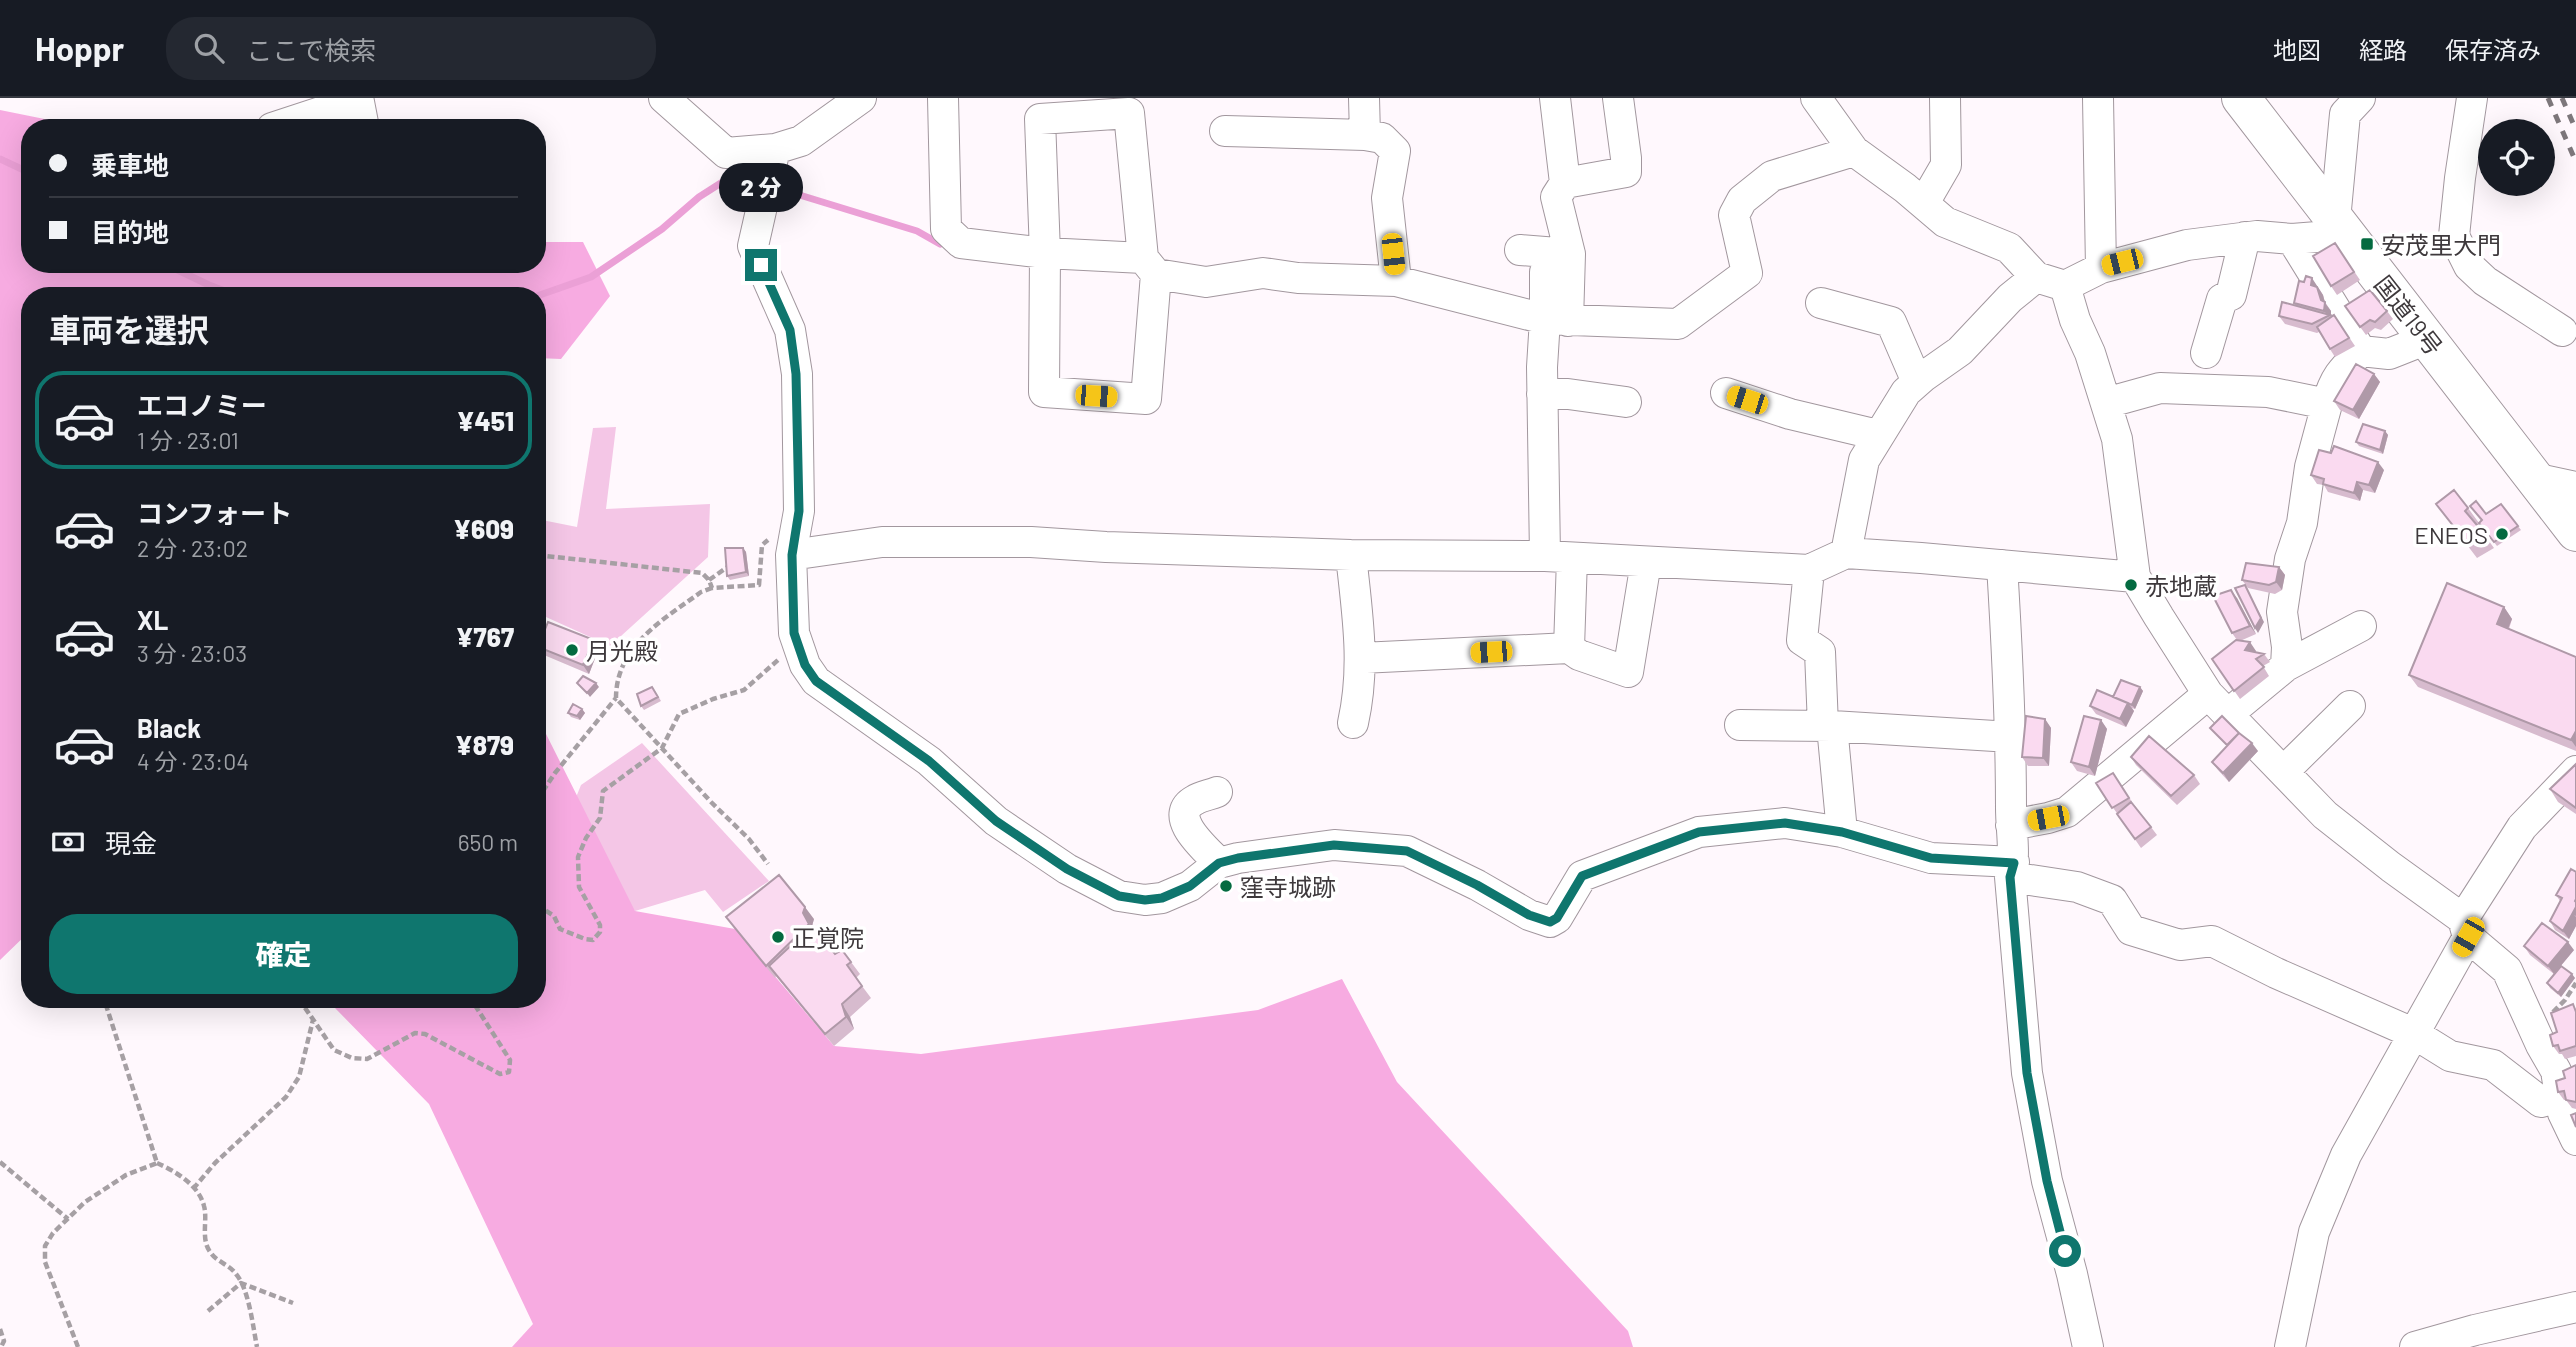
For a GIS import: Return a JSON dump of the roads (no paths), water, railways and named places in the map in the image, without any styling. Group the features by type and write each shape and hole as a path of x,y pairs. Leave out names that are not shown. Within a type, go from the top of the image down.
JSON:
{"highway":[{"name":"国道19号","path":"2241,98 2576,532"}],"street":[{"path":"664,98 726,153 775,149 801,141 857,99"},
{"path":"943,98 946,229 961,243 1150,266 1206,282 1263,273 1298,278 1396,281 1557,320 1678,324 1759,271 1734,215 1742,200 1772,176 1854,151"},
{"path":"1364,98 1365,135"},
{"path":"1555,98 1565,183 1556,197 1570,254 1542,394 1569,648"},
{"path":"1565,183 1626,172 1618,98"},
{"path":"1816,98 1854,151 1945,222 2009,248 2036,277 2065,286 2101,268 2187,245 2256,236 2291,239 2330,236 2335,220 2344,103"},
{"path":"1924,203 1946,165 1945,98"},
{"path":"2098,98 2101,268"},
{"path":"2472,98 2454,236 2469,266 2486,281 2563,331"},
{"path":"296,119 344,101 359,103 362,119"},
{"path":"1129,113 1150,266 1146,399 1045,392 1045,253 1040,119 1129,113"},
{"path":"1225,131 1365,135 1382,138 1395,151 1387,198 1396,281"},
{"path":"775,149 753,246 790,330 796,374 799,511 792,555 794,633 805,665 816,681 929,761 996,821 1067,869 1119,896 1145,900 1162,898 1190,886 1219,863 1238,858 1334,845 1407,851 1477,885 1529,915 1550,922 1557,918 1582,876 1699,832 1785,823 1842,832 1931,858 2012,870 2077,887 2112,900 2131,930 2180,945 2212,941 2276,973 2413,1033 2451,1056 2493,1066 2541,1102 2560,1097"},
{"path":"2206,353 2222,299 2231,295 2245,237"},
{"path":"2291,239 2361,351"},
{"path":"1520,250 1570,254"},
{"path":"1545,272 1557,320"},
{"path":"1846,553 1864,460 1906,392 1959,351 2010,298 2036,277"},
{"path":"2065,286 2117,439 2136,577 2218,704 2325,815 2466,928 2507,970 2556,1071 2563,1112 2576,1140"},
{"path":"1821,303 1891,322 1917,382"},
{"path":"2361,351 2389,354 2427,339"},
{"path":"2286,666 2287,647 2282,612 2290,559 2302,523 2310,467 2333,383 2361,351"},
{"path":"2106,403 2160,388 2268,392 2327,404"},
{"path":"1726,393 1790,414 1878,435"},
{"path":"1542,394 1568,394 1626,402"},
{"path":"2534,478 2576,487"},
{"path":"792,555 882,542 1031,542 1351,555 1558,557 1809,570 1846,553 2136,577"},
{"path":"1351,555 1361,658 1359,698 1353,723"},
{"path":"1361,658 1569,648 1628,673 1646,562"},
{"path":"2002,565 2011,737 2012,870 2027,1073 2047,1181 2088,1347"},
{"path":"1809,570 1802,640 1820,652 1842,832"},
{"path":"2011,825 2048,818 2067,811 2218,704 2361,626"},
{"path":"2284,771 2350,706"},
{"path":"1740,725 1827,726 2011,737"},
{"path":"2290,1347 2314,1232 2347,1155 2522,827 2576,771"},
{"path":"1217,792 1193,801 1184,818 1189,832 1219,863"},
{"path":"2416,1347 2475,1329 2576,1307"}],"waterway":[{"path":"0,159 21,169"},
{"path":"546,293 591,277 662,229 699,197 724,181 760,183"},
{"path":"780,189 917,231 940,244"},
{"path":"184,273 214,287"}],"railway":[{"path":"2548,98 2576,162"},
{"path":"2562,98 2576,130"}],"place":[{"name":"安茂里大門","path":"2367,244"},
{"name":"ENEOS","path":"2502,534"},
{"name":"赤地蔵","path":"2131,585"},
{"name":"月光殿","path":"572,650"},
{"name":"窪寺城跡","path":"1226,886"},
{"name":"正覚院","path":"778,937"}]}
